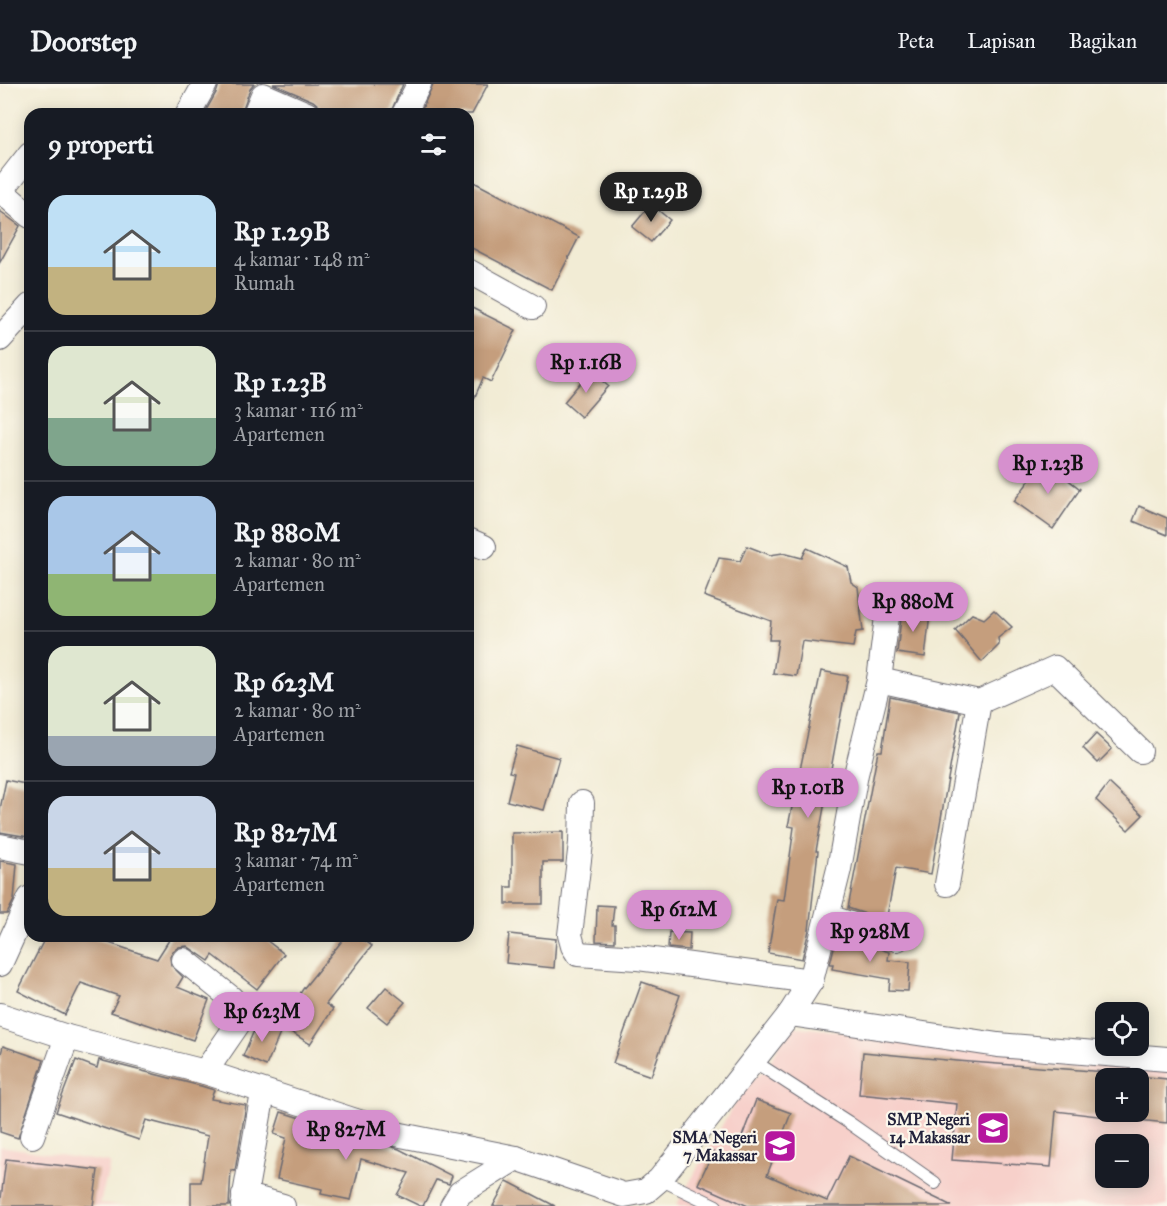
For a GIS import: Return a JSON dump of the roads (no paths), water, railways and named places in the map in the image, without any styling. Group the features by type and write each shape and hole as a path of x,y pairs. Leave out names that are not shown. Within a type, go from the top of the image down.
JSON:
{"street":[{"path":"191,108 205,84"},
{"path":"407,108 419,84"},
{"path":"258,108 263,95 294,108"},
{"path":"24,161 0,191 24,211"},
{"path":"474,274 533,307"},
{"path":"0,339 24,313"},
{"path":"0,1015 67,1037 205,1072 263,1093 396,1134 516,1158 624,1196 651,1192 789,1014 811,981 839,869 856,774 879,680 887,617"},
{"path":"879,680 980,702 1054,668 1140,751"},
{"path":"947,884 980,702"},
{"path":"582,803 581,843 570,935 578,954 638,958 811,981"},
{"path":"0,846 24,851"},
{"path":"0,964 24,911"},
{"path":"828,917 897,939"},
{"path":"184,960 231,998 241,1013 240,1021 205,1072"},
{"path":"789,1014 998,1045 1167,1059"},
{"path":"32,1136 67,1037"},
{"path":"263,1093 243,1201 283,1206"},
{"path":"452,1206 460,1193 516,1158"}],"lane":[{"path":"752,1060 848,1122 935,1183"},
{"path":"651,1192 716,1206"}],"place":[{"name":"SMP Negeri 14 Makassar","path":"993,1128"},
{"name":"SMA Negeri 7 Makassar","path":"780,1146"}]}
